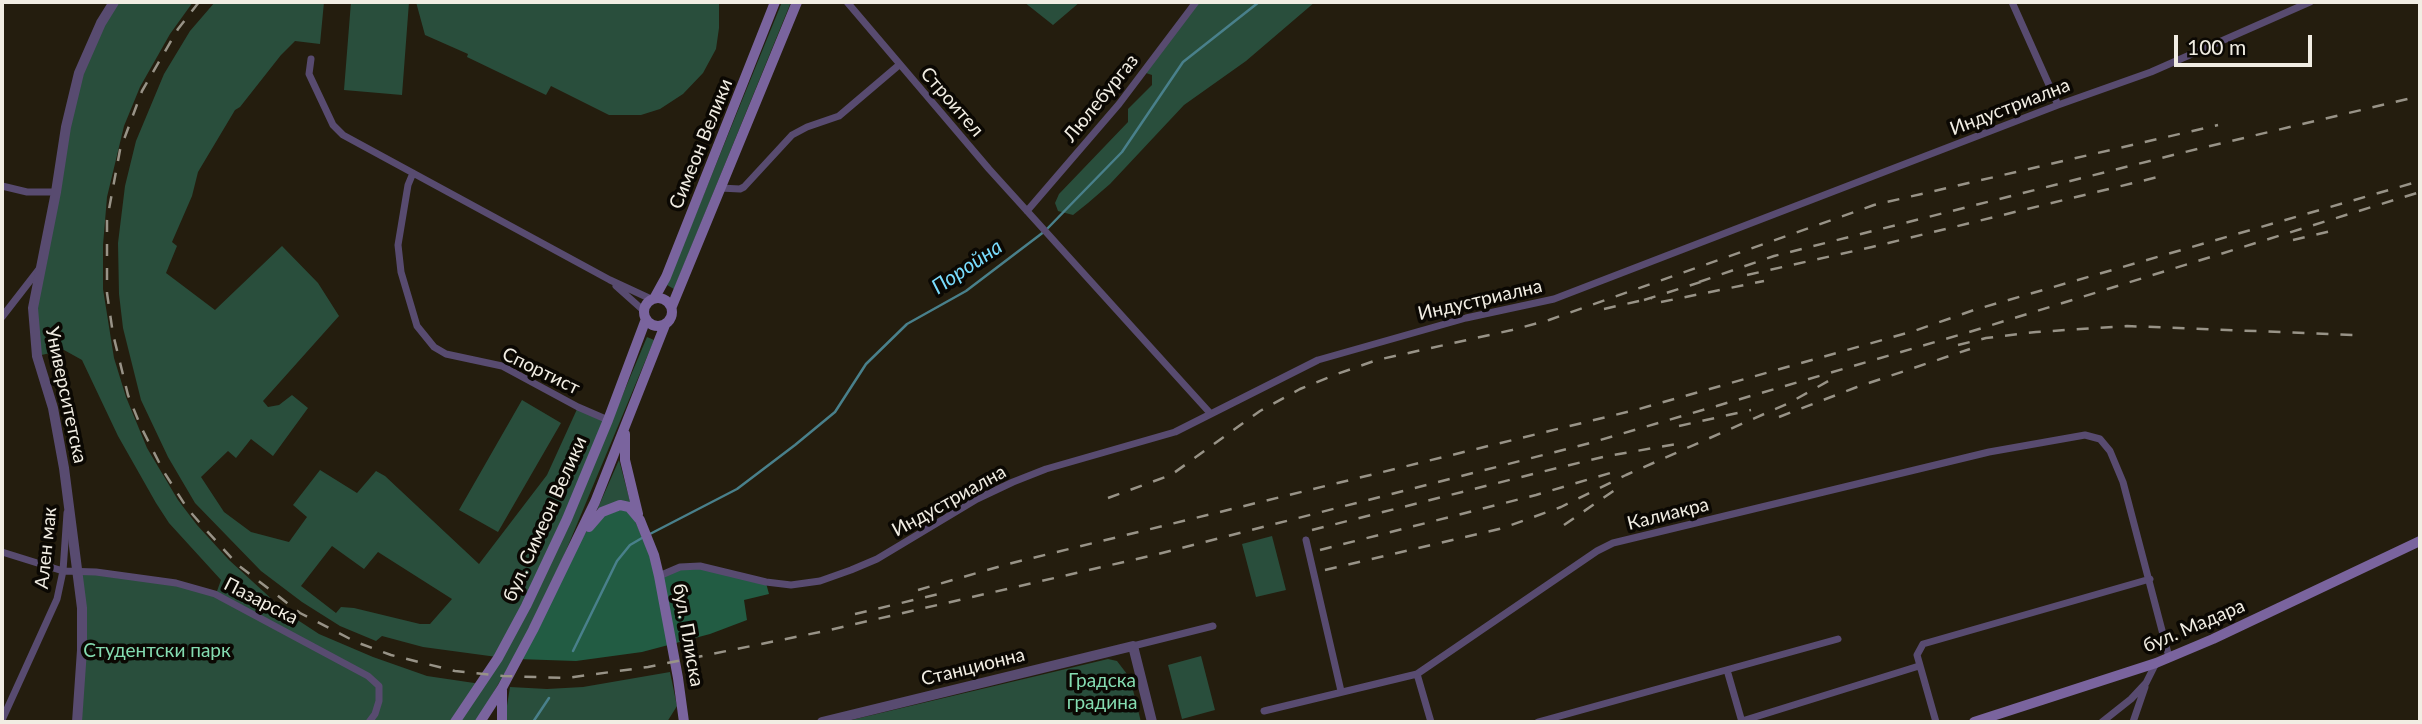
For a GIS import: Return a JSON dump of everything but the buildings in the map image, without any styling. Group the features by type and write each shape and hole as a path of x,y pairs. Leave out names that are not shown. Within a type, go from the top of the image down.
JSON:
{"main road":[{"name":"Симеон Велики","path":"653,298 672,264 775,2"},
{"path":"672,306 667,300 653,298 645,315 652,325 664,325 673,314 672,306 797,2"},
{"name":"бул. Симеон Велики","path":"455,722 498,657 526,606 567,519 608,420 645,315"},
{"name":"бул. Симеон Велики","path":"480,722 502,688 595,502 664,325"},
{"path":"626,423 625,460 640,520"},
{"path":"558,578 594,519 602,512 620,505 629,507 640,520"},
{"name":"бул. Плиска","path":"640,520 659,576 686,722"},
{"name":"бул. Мадара","path":"1974,722 2156,663 2213,639 2420,541"},
{"path":"502,688 502,722"},
{"path":"674,722 683,708"}],"street":[{"name":"Университетска","path":"77,722 82,608 68,494 52,408 37,356 33,308 66,127 79,73 101,23 114,2"},
{"name":"Строител","path":"847,2 1027,211 1210,413"},
{"name":"Люлебургаз","path":"1027,211 1119,104 1196,2"},
{"path":"2012,2 2058,106"},
{"name":"Индустриална","path":"659,576 680,566 701,566 766,583 791,585 820,581 877,559 977,499 1013,482 1046,469 1154,439 1318,360 1466,318 1554,299 2151,72 2310,2"},
{"path":"311,59 309,74 333,125 342,135 610,281 653,298"},
{"path":"720,188 744,187 792,135 815,123 839,116 899,65"},
{"name":"Спортист","path":"413,173 408,185 398,244 401,272 417,326 434,347 446,354 502,366 608,420"},
{"path":"2,186 27,192 56,192"},
{"path":"2,317 40,267"},
{"path":"610,281 645,315"},
{"name":"Калиакра","path":"1264,711 1418,674 1613,543 1989,452 2085,435 2100,439 2110,450 2123,482 2150,579"},
{"name":"Ален мак","path":"2,720 57,599 63,570 68,494"},
{"path":"1306,540 1341,691"},
{"path":"2,552 63,570 78,571"},
{"name":"Пазарска","path":"78,571 194,587 215,594 293,634 368,676 379,686 379,701 369,722"},
{"path":"1936,722 1917,655 1923,644 2150,579 2169,657"},
{"name":"Станционна","path":"822,722 1213,626"},
{"path":"1538,722 1838,639"},
{"path":"1133,646 1153,722"},
{"path":"2133,722 2156,663"},
{"path":"1727,670 1742,722 1919,666"},
{"path":"1418,674 1431,722"},
{"path":"2102,722 2147,683"}],"green space":[{"name":"Студентски парк","path":"114,2 193,2 170,34 140,87 124,126 107,197 103,289 114,358 126,397 147,448 178,500 229,560 287,613 319,634 427,676 481,684 497,657 423,647 382,636 376,641 340,626 302,602 261,571 195,503 168,457 141,400 123,328 119,294 118,243 125,186 136,141 164,74 190,31 215,2 324,2 320,44 295,41 235,110 198,172 192,196 172,242 177,246 166,273 215,310 282,246 318,283 339,316 263,401 268,407 279,405 292,395 308,408 273,456 251,439 236,458 228,451 201,477 224,512 251,532 289,542 307,517 293,505 320,470 357,493 376,471 385,476 479,564 547,475 578,407 608,420 578,501 647,337 654,340 562,560 520,647 476,722 77,722 78,571 176,583 216,594 221,580 169,523 156,503 118,436 82,360 64,350 37,356 32,322 79,73","holes":["332,546 364,569 378,552 452,599 430,624 420,624 354,608 341,607 336,613 301,586"]},
{"path":"351,2 409,2 402,95 344,90"},
{"path":"416,2 719,2 719,28 716,49 703,73 683,94 660,109 641,115 609,115 551,86 546,95 425,35"},
{"path":"782,2 791,2 674,289 667,285"},
{"path":"1024,2 1080,2 1053,25"},
{"path":"1196,2 1315,2 1246,61 1184,105 1110,184 1088,203 1073,215 1058,211 1055,203 1059,194 1128,122 1128,109 1152,85 1152,75 1143,72"},
{"path":"522,400 561,423 498,532 459,510"},
{"path":"619,460 631,505 616,502 597,510"},
{"path":"629,507 659,576 680,567 700,566 766,583 769,594 744,600 747,620 710,634 642,652 576,661 517,659 558,578 594,519"},
{"path":"1272,536 1286,590 1256,597 1242,544"},
{"path":"1201,656 1215,710 1182,719 1168,665"},
{"name":"Градска градина","path":"1108,659 1117,661 1130,678 1141,722 843,722"},
{"path":"670,672 677,706 667,722 506,722 510,687 583,687"}],"waterway":[{"name":"Поройна","path":"648,535 737,489 795,445 835,412 866,364 907,324 966,291 1045,231 1122,152 1183,62 1259,2"},
{"path":"573,651 617,561 630,545 642,538"},
{"path":"533,722 549,698"}],"railway":[{"path":"199,2 178,29 142,91 120,150 107,220 107,293 113,334 128,395 141,427 164,472 187,508 238,565 300,613 356,642 391,655 455,671 503,676 566,678 648,667 825,631 1154,555 1590,443 1966,333 2420,192"},
{"path":"1699,282 1774,256 2185,152 2420,96"},
{"path":"1108,498 1171,475 1260,411 1300,389 1377,360 1549,320 1874,205 2218,125"},
{"path":"1747,275 2166,175"},
{"path":"918,590 1008,564 1639,409 1914,331 1974,310 2420,181"},
{"path":"2293,240 2335,230"},
{"path":"1644,300 1707,280"},
{"path":"1661,302 1764,281"},
{"path":"1604,309 1652,298"},
{"path":"1958,345 1986,338 2036,332 2127,326 2355,335"},
{"path":"1779,417 1857,387 1970,349"},
{"path":"1325,570 1503,528 1561,507 1626,475 1789,403 1832,379"},
{"path":"1679,426 1751,410"},
{"path":"1312,530 1607,456 1683,443"},
{"path":"1320,550 1536,495 1617,471"},
{"path":"1564,525 1622,485"},
{"path":"855,614 943,593"}]}
